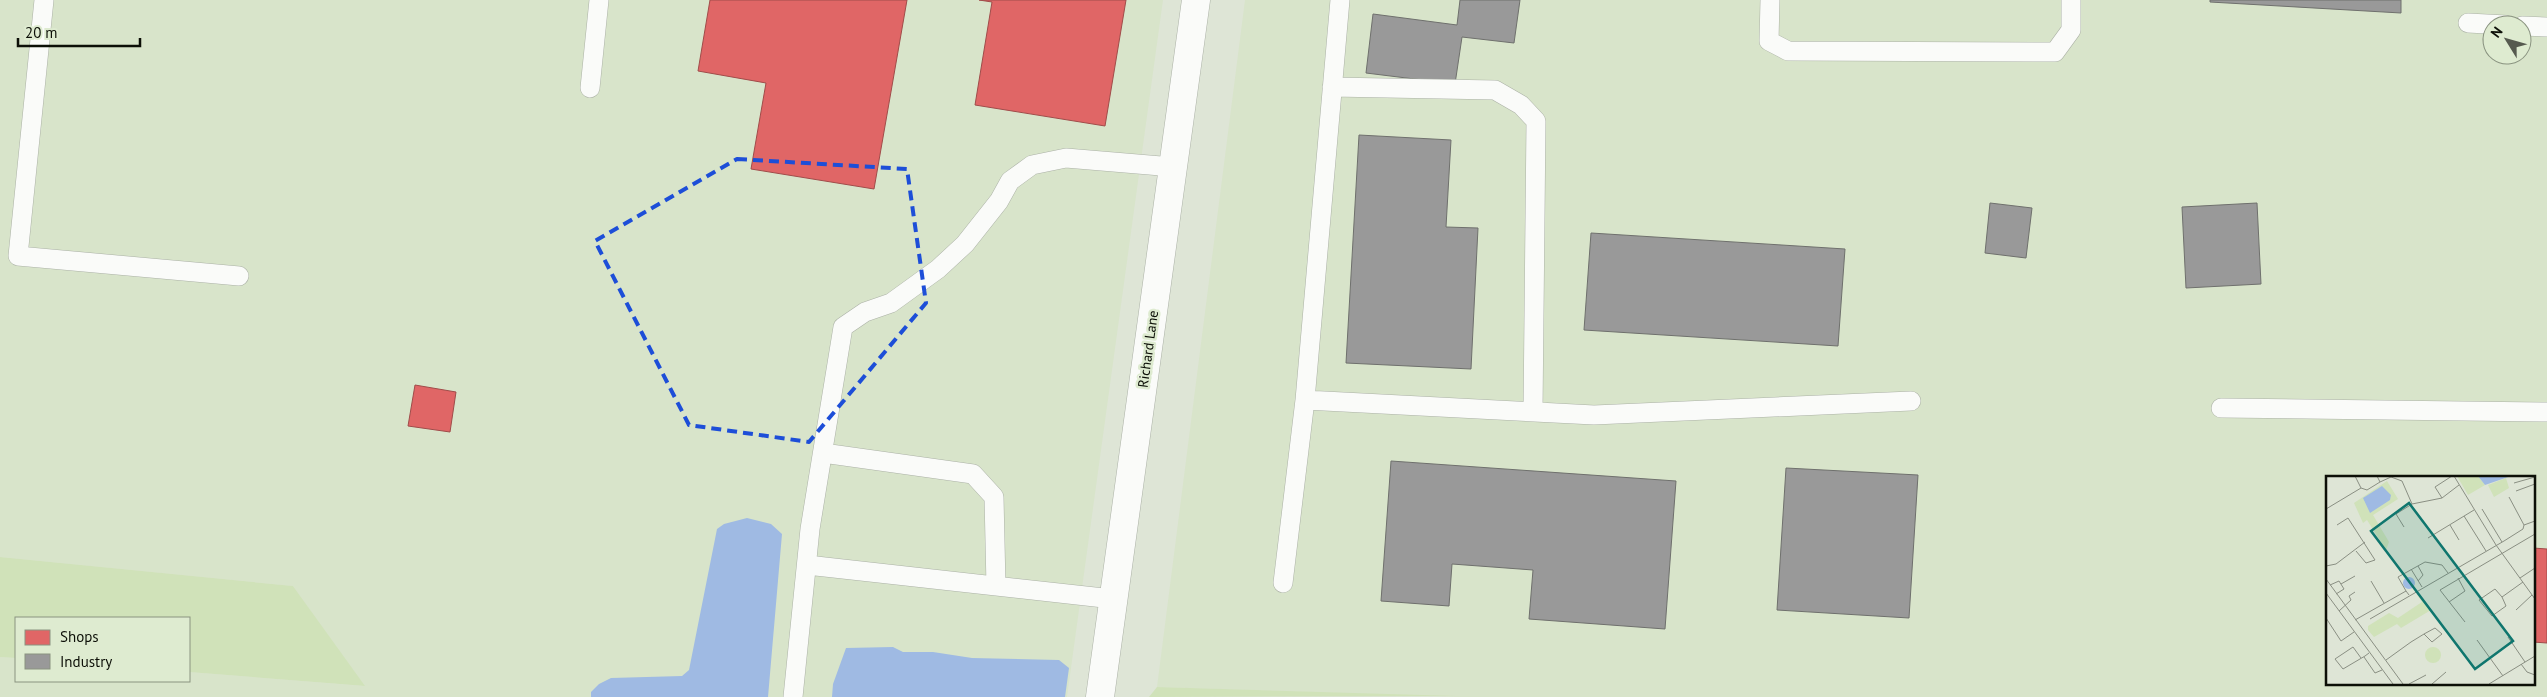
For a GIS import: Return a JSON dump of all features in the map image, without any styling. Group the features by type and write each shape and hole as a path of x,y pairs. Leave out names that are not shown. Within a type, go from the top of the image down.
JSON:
{"street":[{"name":"Richard Lane","path":"1100,697 1196,0"}],"lane":[{"path":"44,0 18,256 239,276"},
{"path":"590,88 599,0"},
{"path":"1283,583 1305,400 1340,0"},
{"path":"1770,0 1769,41 1788,50 2046,52 2056,52 2071,30 2071,0"},
{"path":"2468,23 2482,24"},
{"path":"2532,27 2547,28"},
{"path":"1332,87 1495,90 1521,105 1536,121 1533,412"},
{"path":"793,697 810,529 843,328 865,312 891,303 938,269 965,244 999,201 1010,181 1032,165 1066,158 1173,167"},
{"path":"1305,400 1594,414 1911,401"},
{"path":"2220,408 2547,412"},
{"path":"823,453 973,474 994,497 996,586"},
{"path":"807,565 1114,599"}],"highlighted area":[{"path":"737,159 907,169 926,303 809,442 689,425 595,241"}],"shaded area":[{"path":"0,0 1163,0 1067,697 0,697 0,657 15,658 15,682 190,682 190,672 364,686 293,586 0,557"},
{"path":"1245,0 2547,0 2547,697 1456,697 1157,687"},
{"path":"0,557 293,586 365,686 190,672 190,617 15,617 15,658 0,657"},
{"path":"1157,687 1456,696 1149,697"}],"water":[{"path":"747,518 771,524 782,534 768,697 591,697 591,692 599,684 611,678 682,676 689,670 717,529 724,524"},
{"path":"893,647 903,652 933,652 972,658 1059,660 1069,668 1065,697 832,697 833,684 846,648"}],"building: Shops":[{"path":"710,0 907,0 874,189 751,169 766,83 698,71"},
{"path":"979,0 1126,0 1105,126 975,105 992,2"},
{"path":"415,385 456,392 450,432 408,426"},
{"path":"2534,548 2547,549 2547,643 2534,642"}],"building: Industry":[{"path":"1460,0 1520,0 1514,43 1462,37 1455,84 1366,73 1373,14 1457,25"},
{"path":"2210,0 2401,0 2401,13 2210,2"},
{"path":"1359,135 1451,140 1446,227 1478,228 1471,369 1346,363"},
{"path":"1990,203 2032,208 2026,258 1985,253"},
{"path":"2257,203 2261,284 2186,288 2182,207"},
{"path":"1591,233 1845,249 1838,346 1584,330"},
{"path":"1391,461 1676,481 1665,629 1529,619 1533,570 1452,564 1449,606 1381,601"},
{"path":"1786,468 1918,475 1909,618 1777,610"}]}
